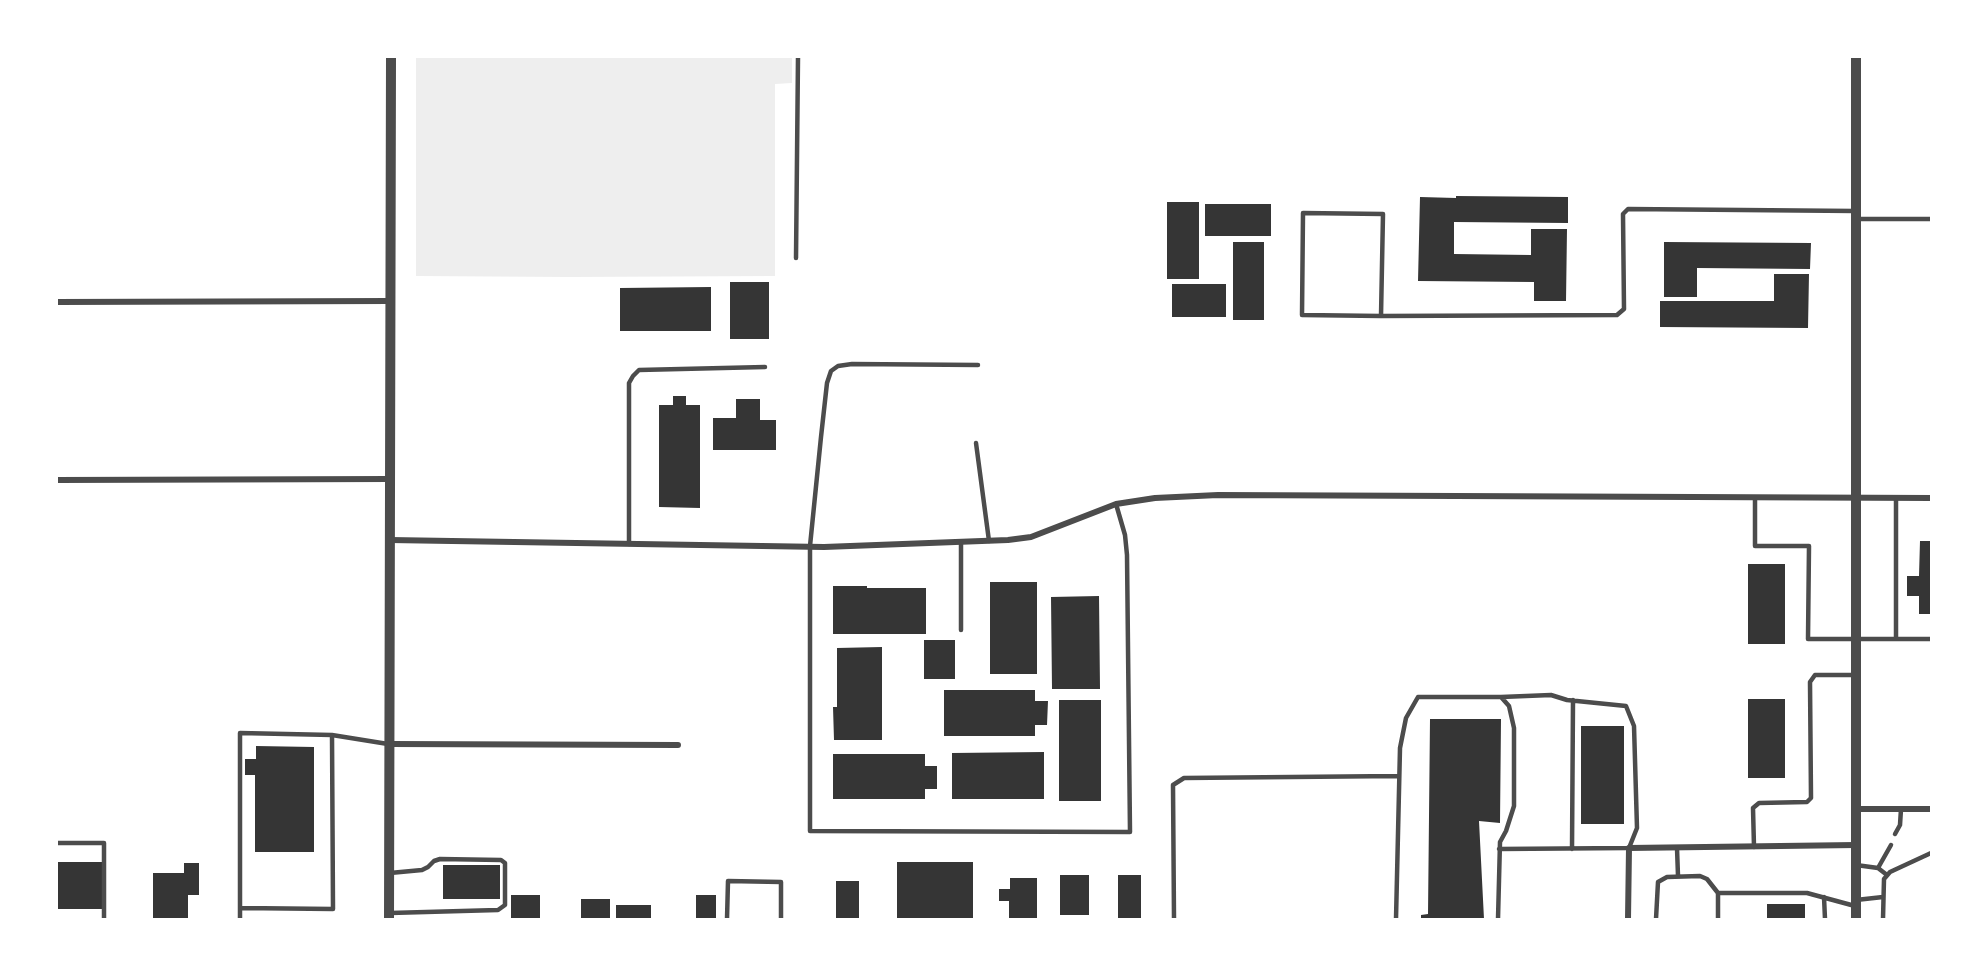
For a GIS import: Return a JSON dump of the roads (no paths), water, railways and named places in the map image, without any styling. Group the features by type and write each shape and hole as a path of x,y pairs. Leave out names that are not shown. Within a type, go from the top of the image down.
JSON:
{"street":[{"path":"390,916 391,57"},
{"path":"1856,57 1856,919"},
{"path":"57,302 390,301"},
{"path":"57,480 390,479"},
{"path":"390,540 810,546 989,541 1031,537 1116,504 1155,498 1218,495 1931,498"},
{"path":"390,744 678,744"},
{"path":"1856,809 1931,809"},
{"path":"1628,919 1629,848 1856,845"}],"lane":[{"path":"796,258 798,57"},
{"path":"1381,316 1383,214 1303,213 1302,315 1381,316 1617,315 1624,309 1623,214 1628,209 1931,219"},
{"path":"978,365 852,364 838,366 831,371 821,437 810,546 810,831 1130,832 1127,555 1125,536 1116,504"},
{"path":"629,544 629,383 633,376 639,370 765,367"},
{"path":"976,443 989,541"},
{"path":"1755,498 1755,546 1809,546 1808,639 1931,639"},
{"path":"1896,498 1896,639"},
{"path":"961,542 961,630"},
{"path":"1754,847 1753,808 1759,802 1807,802 1811,798 1810,682 1815,675 1856,675"},
{"path":"1396,919 1400,748 1406,718 1418,697 1551,695 1626,706 1634,726 1637,828 1629,848 1499,849"},
{"path":"1498,919 1499,849 1514,806 1514,728 1509,706 1501,697"},
{"path":"1572,849 1573,700"},
{"path":"240,919 240,733 332,735 390,744"},
{"path":"240,908 333,909 332,735"},
{"path":"1174,919 1173,785 1184,778 1399,776"},
{"path":"1895,834 1900,825 1901,809"},
{"path":"57,843 104,843 104,919"},
{"path":"1878,868 1891,845"},
{"path":"1677,848 1678,876"},
{"path":"1882,919 1884,879 1890,872 1931,853"},
{"path":"390,873 422,870 440,859 501,860 505,863 505,905 498,910 390,916"},
{"path":"1856,865 1878,868 1887,875"},
{"path":"1656,919 1658,882 1666,877 1678,876 1700,876 1707,879 1718,892 1718,919"},
{"path":"727,919 728,881 781,882 781,919"},
{"path":"1718,892 1807,892 1856,903 1883,897"},
{"path":"1824,897 1825,919"},
{"path":"487,910 487,919"}]}
